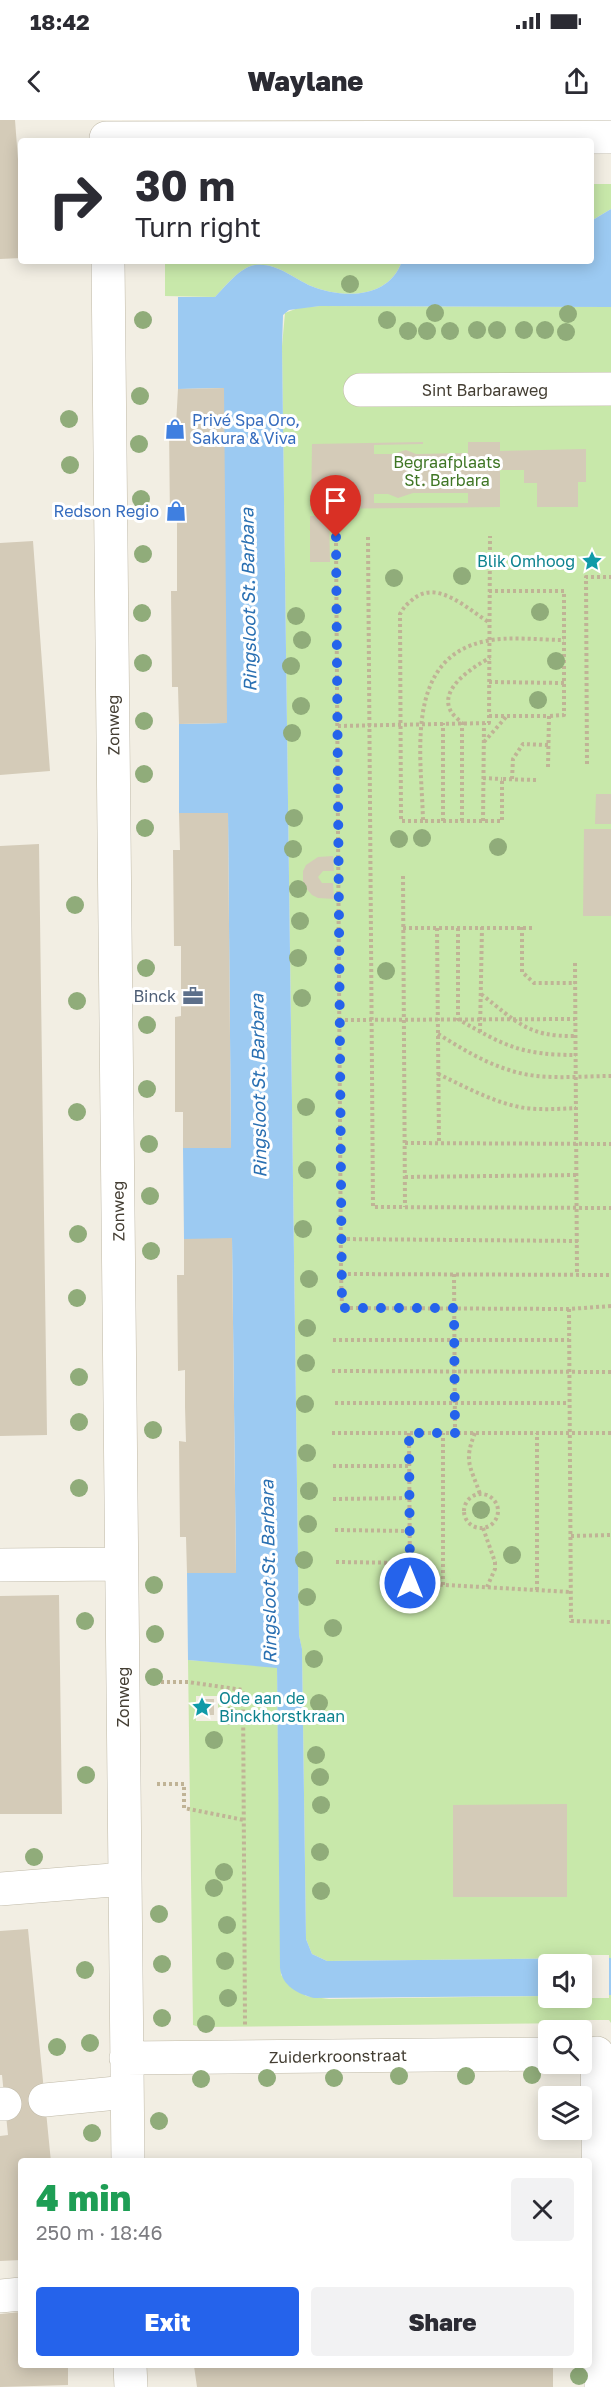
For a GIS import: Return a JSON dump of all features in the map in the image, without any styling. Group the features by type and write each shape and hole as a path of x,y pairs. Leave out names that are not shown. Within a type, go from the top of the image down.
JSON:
{"street":[{"path":"106,133 611,137"},
{"name":"Zonweg","path":"108,264 128,2158"},
{"name":"Sint Barbaraweg","path":"360,390 611,389"},
{"path":"0,1565 122,1564"},
{"path":"0,1889 125,1879"},
{"path":"597,2053 601,2387"},
{"name":"Zuiderkroonstraat","path":"126,2058 538,2054"},
{"path":"45,2100 127,2092"},
{"path":"0,2296 18,2294"},
{"path":"130,2368 131,2387"}],"path":[{"path":"338,726 489,723 490,536"},
{"path":"336,537 342,1308 568,1309 611,1306"},
{"path":"368,537 373,1207 611,1209"},
{"path":"587,764 586,577 611,577"},
{"path":"489,623 435,591 418,594 402,609 399,618 401,821 502,821 502,779"},
{"path":"489,591 564,591 564,715 489,716"},
{"path":"423,822 422,724 427,691 437,672 459,653 477,643 489,640 564,640"},
{"path":"462,821 462,723 451,712 448,705 451,692 463,676 489,658"},
{"path":"489,682 564,683"},
{"path":"484,742 508,716"},
{"path":"548,767 549,716"},
{"path":"442,821 443,723"},
{"path":"483,821 484,723"},
{"path":"512,779 513,759 523,744 548,745"},
{"path":"483,778 536,780"},
{"path":"403,876 405,1207"},
{"path":"480,1032 482,927"},
{"path":"522,927 522,972 534,983 575,983"},
{"path":"403,928 533,928"},
{"path":"437,928 439,1143"},
{"path":"458,928 458,1019"},
{"path":"575,963 577,1274"},
{"path":"481,994 523,1027 540,1034 575,1036"},
{"path":"458,1019 480,1032 528,1053 576,1055"},
{"path":"339,1020 575,1019"},
{"path":"438,1034 472,1054 510,1071 544,1076 611,1076"},
{"path":"438,1074 478,1093 515,1106 537,1109 576,1108"},
{"path":"405,1143 611,1144"},
{"path":"405,1177 577,1175"},
{"path":"340,1239 578,1241"},
{"path":"341,1274 611,1275"},
{"path":"454,1274 455,1433"},
{"path":"568,1309 571,1621 611,1622"},
{"path":"333,1340 569,1340"},
{"path":"332,1371 611,1372"},
{"path":"335,1403 570,1403"},
{"path":"332,1433 611,1433"},
{"path":"409,1433 410,1583 571,1592"},
{"path":"443,1433 443,1585"},
{"path":"475,1433 469,1448 468,1464 480,1494"},
{"path":"537,1433 537,1590"},
{"path":"333,1466 409,1467"},
{"path":"480,1494 494,1498 498,1508 496,1519 488,1527 483,1528 471,1525 464,1509 469,1499 480,1494"},
{"path":"333,1499 409,1498"},
{"path":"483,1528 495,1562 495,1569 488,1587"},
{"path":"335,1530 410,1531"},
{"path":"571,1536 611,1535"},
{"path":"336,1562 410,1563"},
{"path":"188,1682 243,1690 245,2057"},
{"path":"124,1785 184,1784 184,1808 244,1820"}],"green space":[{"path":"594,184 611,184 611,209 594,219"},
{"path":"165,264 401,264 396,274 387,283 364,293 350,294 324,290 311,286 277,268 255,265 238,273 215,297 165,296"},
{"name":"Begraafplaats St. Barbara","path":"320,306 611,307 611,1958 592,1958 592,1954 538,1954 538,1959 327,1961 312,1954 306,1939 302,1650 299,1635 282,346 285,313 298,308"},
{"path":"188,1660 277,1667 281,1975 306,1996 329,1999 538,1996 538,2008 592,2008 592,1995 611,1995 611,2023 609,2020 538,2020 538,2023 199,2027 193,2025","holes":["196,1696 218,1696 218,1721 196,1721"]}],"water":[{"name":"Ringsloot St. Barbara","path":"611,209 611,307 320,306 289,310 283,315 299,1635 302,1649 306,1939 312,1954 327,1961 538,1959 538,1996 314,1998 302,1994 287,1984 280,1968 277,1668 188,1660 187,1573 236,1572 232,1239 184,1239 183,1148 231,1147 228,813 179,813 179,724 226,723 223,388 178,389 178,297 215,297 238,273 255,265 277,268 311,286 324,290 350,294 364,293 387,283 396,274 401,264 594,264 594,219"},
{"path":"592,1958 611,1958 611,1995 592,1995"}],"pier":[{"path":"592,1955 609,1955 609,1998 592,1998"}],"building":[{"path":"0,120 15,120 18,160 18,258 0,259"},
{"path":"224,388 227,723 179,724 178,687 172,687 171,591 177,591 177,521 170,521 169,425 176,425 178,389"},
{"path":"423,442 423,444 374,445 374,454 393,454 406,450 416,454 468,453 468,442 500,442 500,451 586,449 586,482 578,482 578,507 537,507 537,483 524,483 524,470 500,470 500,507 311,509 312,444","holes":["413,493 468,493 468,503 374,503 374,494 388,494 398,498"]},
{"path":"310,516 329,516 330,562 310,562"},
{"path":"33,541 50,771 0,775 0,543"},
{"path":"596,794 611,794 611,824 595,824"},
{"path":"179,813 228,813 231,1148 183,1148 183,1112 175,1112 175,1017 181,1016 181,946 174,946 173,850 180,850"},
{"path":"584,829 611,829 611,916 583,916"},
{"path":"39,844 47,1435 0,1436 0,846"},
{"path":"333,856 334,871 323,871 318,877 322,883 333,883 334,899 318,898 303,885 303,871 306,865 318,857"},
{"path":"232,1238 236,1573 187,1573 186,1537 180,1537 179,1441 186,1442 185,1370 178,1371 177,1275 184,1275 184,1239"},
{"path":"59,1595 62,1814 0,1814 0,1596"},
{"path":"202,1699 214,1699 214,1715 202,1715"},
{"path":"567,1804 567,1897 453,1897 453,1805"},
{"path":"28,1929 51,2158 18,2158 18,2260 0,2261 0,2136 8,2135 2,2075 0,2075 0,1931"},
{"path":"18,2312 18,2368 68,2368 68,2385 0,2387 0,2314"},
{"path":"194,2368 553,2368 553,2387 197,2387"}],"place":[{"name":"Privé Spa Oro, Sakura & Viva","path":"175,429"},
{"name":"Redson Regio","path":"176,511"},
{"name":"Blik Omhoog","path":"592,561"},
{"name":"Binck","path":"193,996"},
{"name":"Ode aan de Binckhorstkraan","path":"202,1707"}],"route":[{"path":"336,537 342,1308 454,1308 455,1433 409,1433 410,1583"}]}
